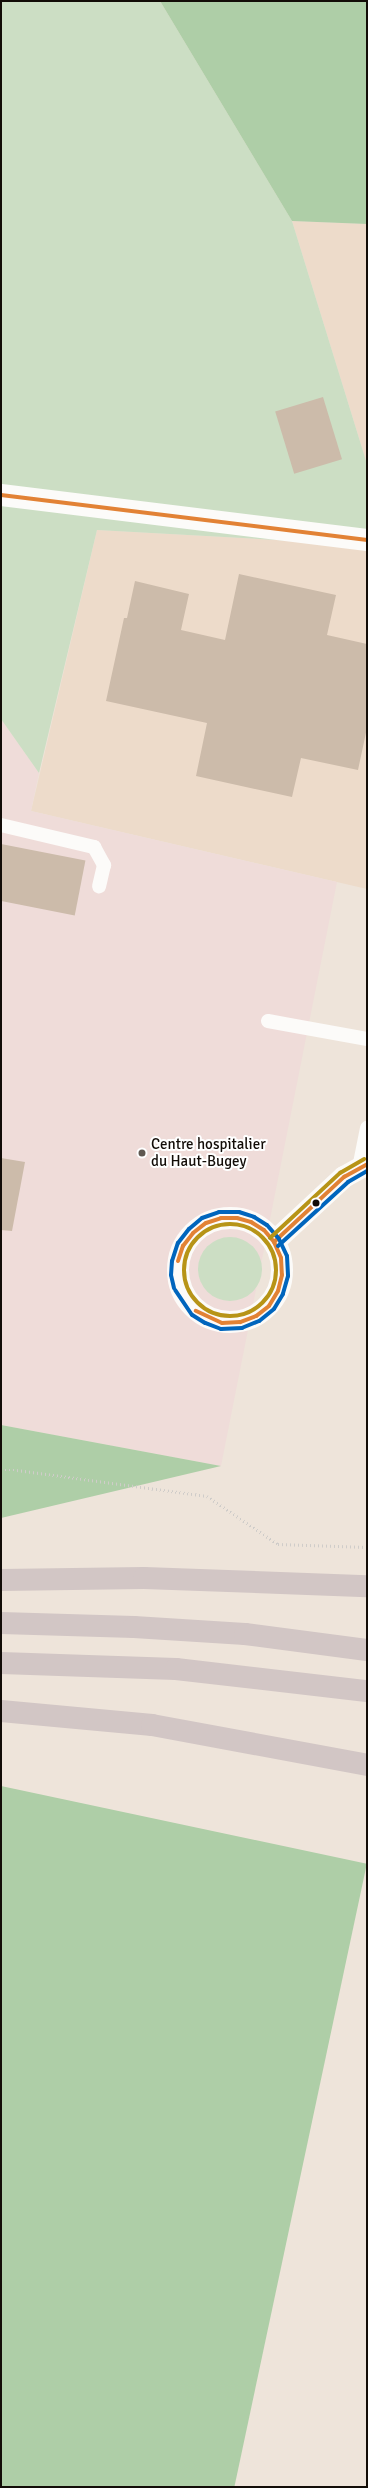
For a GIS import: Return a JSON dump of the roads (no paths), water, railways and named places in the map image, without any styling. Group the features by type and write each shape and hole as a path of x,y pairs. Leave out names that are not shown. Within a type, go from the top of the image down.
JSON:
{"highway":[{"path":"1,1580 144,1578 367,1586"},
{"path":"1,1623 126,1626 245,1634 367,1650"},
{"path":"1,1663 176,1669 367,1691"},
{"path":"1,1711 152,1725 367,1765"}],"street":[{"path":"1,495 367,540"},
{"path":"274,1242 344,1177 363,1166"},
{"path":"221,1218 237,1218 264,1230 274,1242 281,1258 282,1269 278,1291 269,1306 256,1316 240,1322 222,1323 196,1311 186,1299 180,1287 178,1261 183,1246 193,1233 206,1223 221,1218"}],"lane":[{"path":"1,825 94,847 104,865 99,886"},
{"path":"268,1021 367,1039"},
{"path":"363,1166 367,1128"}],"place":[{"name":"Centre hospitalier du Haut-Bugey","path":"142,1153"}]}
